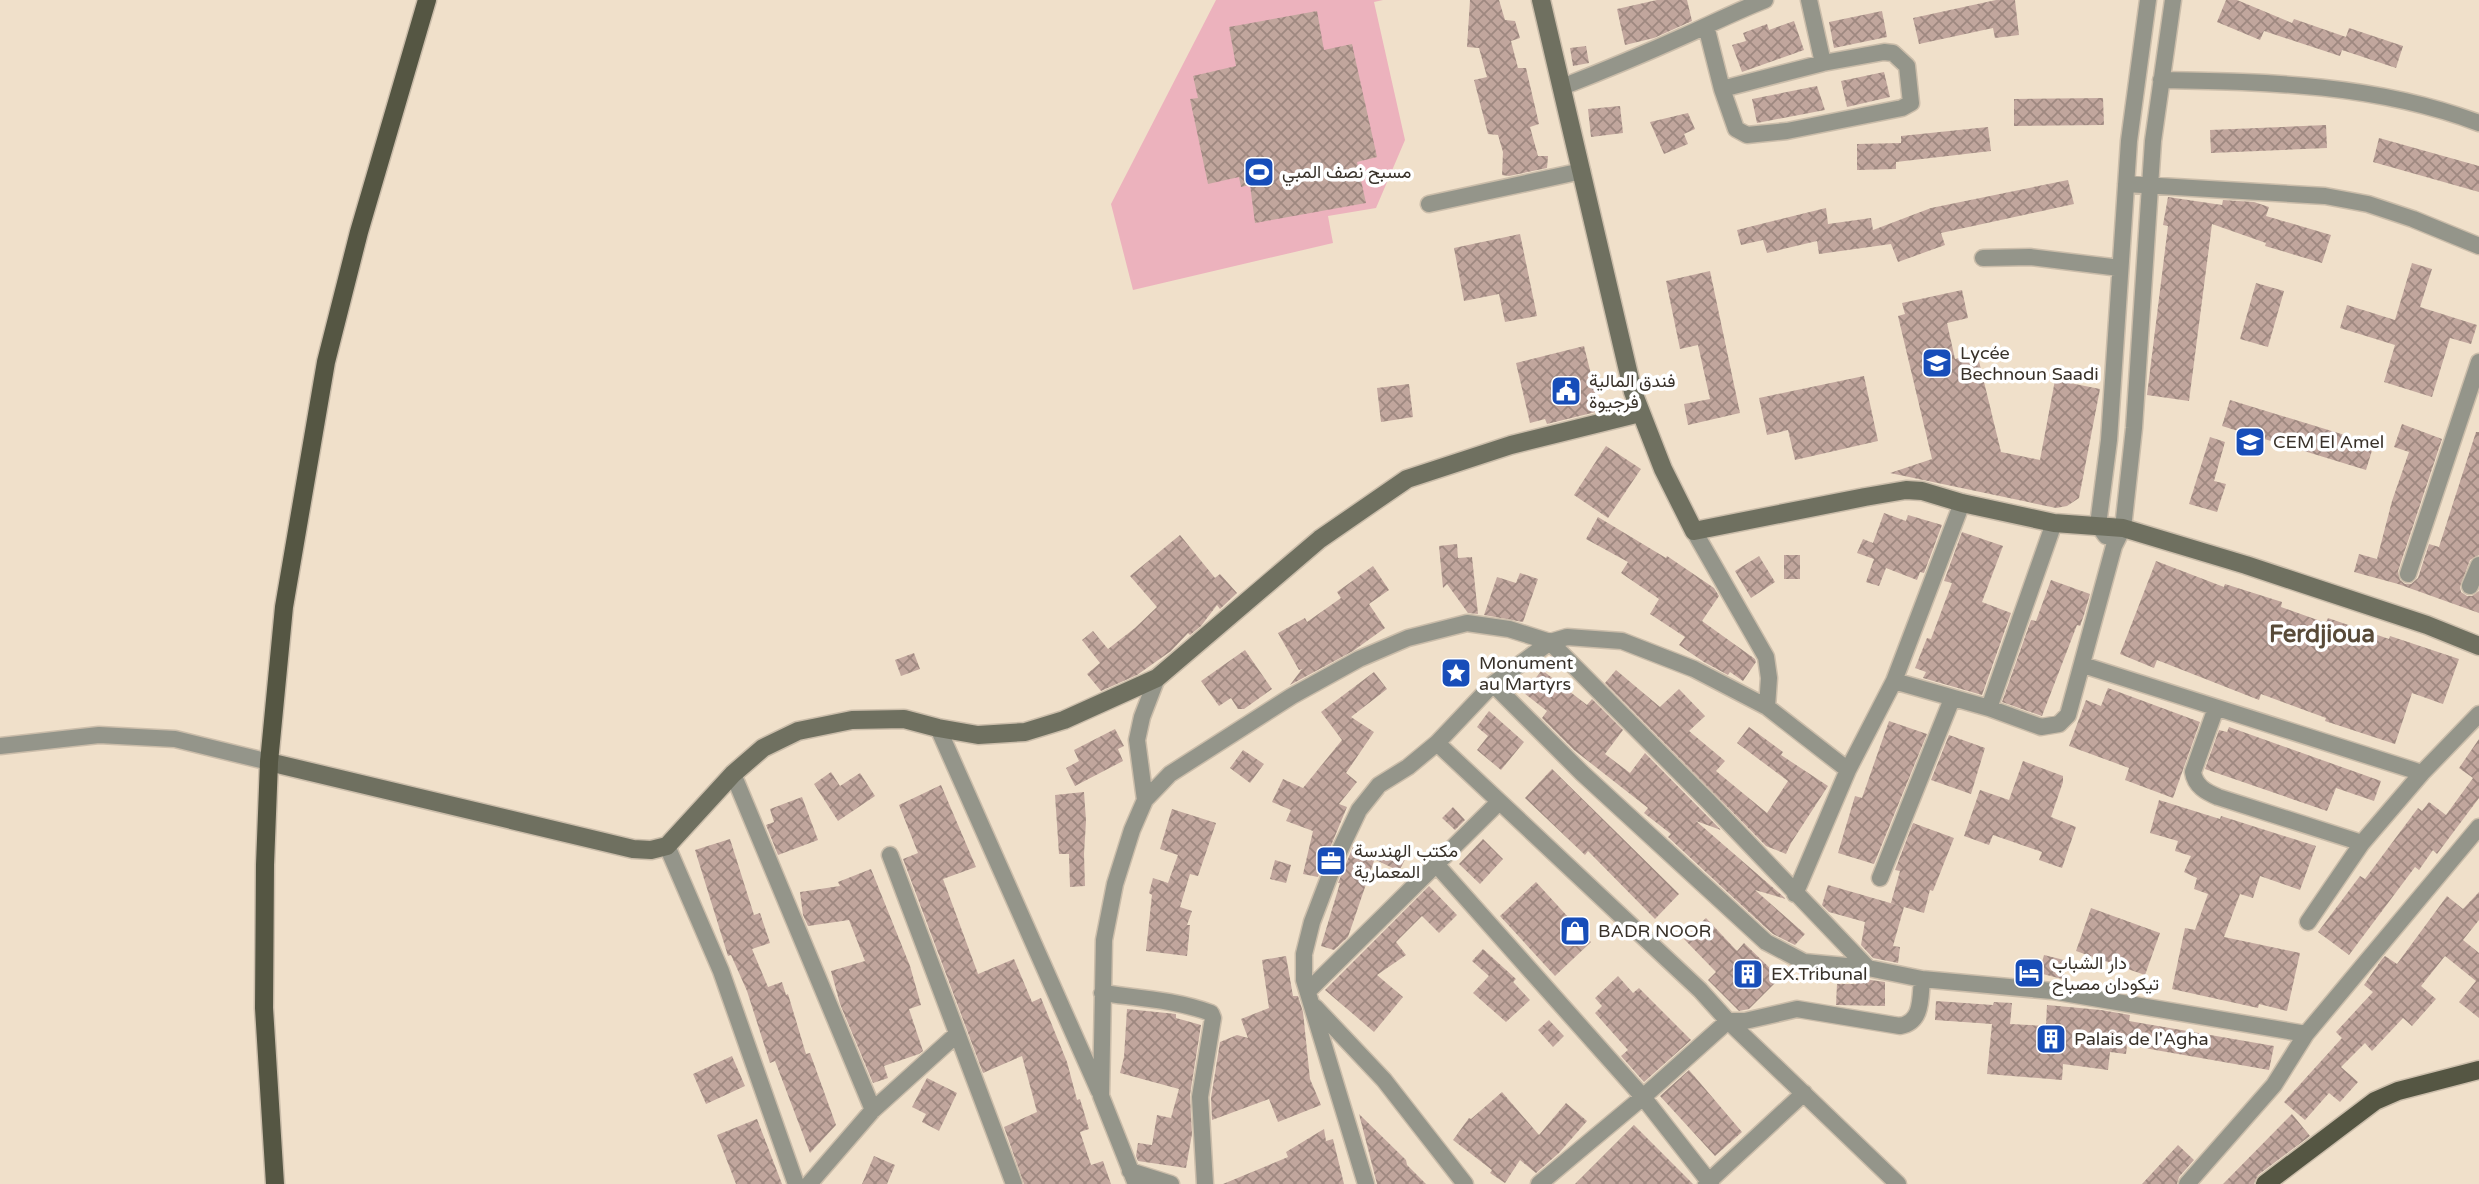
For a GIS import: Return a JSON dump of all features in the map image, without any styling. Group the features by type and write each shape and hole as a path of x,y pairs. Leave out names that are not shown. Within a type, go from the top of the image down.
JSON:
{"main road":[{"path":"275,1184 264,1008 269,762 284,607 326,362 359,232 428,0"},
{"path":"1541,0 1633,393 1663,469 1695,531 1906,490 1922,491 1962,503 2054,523 2123,528 2246,565 2427,625 2479,646"},
{"path":"269,762 633,849 652,850 667,846 733,774 763,748 798,731 852,720 904,719 978,735 1025,732 1064,720 1157,678 1320,539 1407,479 1511,444 1640,414"},
{"path":"2265,1184 2375,1101 2398,1091 2477,1072"}],"street":[{"path":"1562,87 1706,26 1728,6 1765,0"},
{"path":"1809,0 1823,63"},
{"path":"2114,546 2098,526 2109,440 2126,184 2148,0"},
{"path":"1894,681 1989,708 2041,727 2059,724 2068,715 2114,546 2123,528 2134,428 2149,186 2173,0"},
{"path":"1706,26 1722,89 1736,129 1747,135 1787,131 1902,108 1911,103 1907,66 1893,53 1884,52 1823,63 1722,89"},
{"path":"2161,80 2281,82 2371,93 2479,123"},
{"path":"1429,204 1582,171"},
{"path":"2126,184 2325,196 2368,204 2479,246"},
{"path":"1983,258 2030,257 2120,268"},
{"path":"2408,574 2478,371"},
{"path":"1796,894 1848,770 1894,681 1962,503"},
{"path":"1989,708 2054,523"},
{"path":"1695,531 1766,657 1769,678 1767,707"},
{"path":"2470,586 2479,565"},
{"path":"1101,1096 1104,940 1115,884 1132,830 1145,800 1170,774 1292,696 1359,659 1408,638 1467,623 1509,629 1550,642 1868,968"},
{"path":"1366,1184 1304,980 1304,954 1312,922 1338,854 1359,810 1380,785 1408,767 1437,743 1511,668 1550,642 1567,637 1622,641 1695,668 1767,707 1848,770"},
{"path":"2083,665 2422,773"},
{"path":"1145,800 1138,740 1142,717 1157,678"},
{"path":"1493,684 1582,773 1766,942 1804,962 1868,968 1922,979 2052,990 2306,1034"},
{"path":"1880,878 1952,699"},
{"path":"2216,708 2193,772 2194,780 2200,786 2218,797 2362,843"},
{"path":"2308,922 2362,843 2422,773 2479,714"},
{"path":"938,728 1101,1096 1133,1177 1171,1184"},
{"path":"0,746 99,735 175,739 269,762"},
{"path":"1437,743 1700,990 1728,1021 1898,1184"},
{"path":"733,774 873,1110"},
{"path":"1310,998 1435,863 1498,803"},
{"path":"2188,1184 2274,1085 2306,1034 2479,827"},
{"path":"667,846 722,971 796,1184"},
{"path":"890,855 1014,1184"},
{"path":"1435,863 1643,1097 1709,1183 1804,1093"},
{"path":"1539,1184 1728,1021 1745,1021 1797,1009 1906,1025 1919,1011 1922,979"},
{"path":"1102,993 1152,999 1211,1013 1214,1026 1200,1097 1205,1184"},
{"path":"1310,998 1384,1080 1465,1184"},
{"path":"809,1184 873,1110 957,1034"}],"shaded area":[{"name":"مسبح نصف المبي","path":"1216,0 1383,0 1374,2 1405,140 1376,208 1328,216 1333,243 1133,290 1111,204"}],"building":[{"path":"1470,0 1499,0 1505,20 1515,21 1520,38 1511,41 1518,68 1526,68 1539,124 1530,127 1538,156 1548,156 1547,168 1502,175 1503,152 1498,135 1488,134 1474,80 1487,77 1479,48 1467,47"},
{"path":"1657,0 1687,0 1692,21 1654,38 1625,45 1617,9"},
{"path":"1996,0 2015,0 2019,35 1995,38 1993,28 1919,44 1913,18"},
{"path":"2226,0 2237,0 2292,23 2294,19 2346,37 2349,28 2403,46 2396,68 2342,50 2340,56 2264,31 2260,40 2217,22"},
{"path":"1317,11 1324,50 1352,44 1377,157 1357,162 1366,203 1255,223 1250,185 1241,187 1239,177 1208,184 1190,99 1198,98 1193,76 1236,66 1229,27"},
{"path":"1882,11 1887,37 1834,48 1829,22"},
{"path":"1794,21 1804,50 1742,72 1732,45 1746,41 1743,33 1767,24 1769,30"},
{"path":"1586,46 1589,63 1573,66 1570,48"},
{"path":"1884,72 1890,97 1847,107 1841,81"},
{"path":"1817,86 1825,110 1757,123 1752,99"},
{"path":"2103,98 2104,125 2014,126 2014,99"},
{"path":"1620,106 1623,133 1591,137 1588,109"},
{"path":"1688,113 1695,129 1684,134 1688,144 1664,154 1650,122"},
{"path":"2326,125 2327,148 2211,153 2210,130"},
{"path":"1988,127 1991,151 1896,162 1896,169 1857,170 1857,144 1901,143 1901,136"},
{"path":"2379,138 2479,166 2479,192 2373,162"},
{"path":"2068,180 2074,204 1941,233 1945,245 1898,262 1891,244 1819,254 1817,241 1767,253 1763,240 1741,245 1737,230 1826,208 1828,224 1871,218 1873,230 1931,208"},
{"path":"2168,197 2222,205 2223,200 2254,202 2269,207 2266,216 2331,235 2322,263 2265,246 2266,243 2212,224 2189,401 2147,395 2168,226 2163,225"},
{"path":"1520,234 1537,316 1505,322 1499,294 1464,301 1454,248"},
{"path":"2412,263 2432,269 2420,307 2477,325 2471,344 2450,338 2432,397 2384,382 2395,345 2340,328 2347,305 2395,320"},
{"path":"1710,271 1740,413 1688,425 1684,404 1710,399 1698,345 1680,349 1666,281"},
{"path":"2256,283 2284,291 2268,347 2240,339"},
{"path":"1962,290 1968,318 1947,323 1955,359 1977,353 2001,452 2040,460 2055,380 2100,389 2079,498 2067,506 2056,508 1890,473 1932,459 1898,316 1905,314 1902,303"},
{"path":"1584,346 1600,411 1547,424 1545,419 1530,423 1516,363"},
{"path":"1864,376 1878,441 1795,460 1788,430 1767,435 1759,398"},
{"path":"1409,384 1413,417 1381,422 1377,388"},
{"path":"2230,400 2374,444 2366,470 2222,426"},
{"path":"2402,424 2442,439 2398,571 2400,580 2405,584 2411,584 2418,578 2429,544 2439,547 2476,432 2479,432 2479,555 2470,560 2460,587 2461,592 2467,596 2479,591 2479,613 2398,584 2354,572 2359,554 2377,559 2392,501 2409,452 2394,447"},
{"path":"2210,437 2225,442 2214,481 2226,484 2217,512 2189,504"},
{"path":"1606,446 1641,469 1608,518 1574,495"},
{"path":"1884,513 1906,521 1908,515 1942,525 1924,573 1920,572 1917,580 1886,568 1879,586 1866,582 1874,559 1857,553 1863,539 1873,543"},
{"path":"1598,517 1666,558 1667,556 1714,588 1719,596 1702,621 1755,659 1756,662 1743,681 1730,672 1728,675 1704,662 1679,645 1685,637 1650,614 1659,599 1621,573 1628,562 1586,539"},
{"path":"1962,532 2003,546 1982,602 2011,613 1982,695 1923,678 1926,672 1915,668 1927,638 1931,639 1952,583 1944,581"},
{"path":"1180,535 1215,578 1220,574 1237,593 1220,609 1217,605 1201,626 1190,635 1188,633 1171,651 1137,675 1101,691 1087,674 1100,663 1082,640 1093,631 1108,649 1157,607 1130,576"},
{"path":"1457,544 1458,558 1472,557 1478,614 1468,613 1447,584 1443,588 1439,546"},
{"path":"1784,555 1800,555 1800,579 1784,579"},
{"path":"1759,556 1775,582 1751,598 1735,571"},
{"path":"2156,561 2224,587 2225,584 2282,602 2281,607 2326,623 2328,618 2459,659 2443,704 2412,693 2395,744 2325,721 2326,718 2261,694 2259,700 2157,660 2154,668 2120,654"},
{"path":"1373,566 1389,590 1369,604 1385,628 1353,651 1290,685 1302,669 1299,670 1278,633 1305,618 1307,622 1341,598 1337,592"},
{"path":"1520,573 1538,579 1523,622 1484,615 1497,577 1516,583"},
{"path":"2051,580 2090,594 2080,626 2077,625 2042,716 2002,702 2031,620 2036,621"},
{"path":"1245,650 1272,689 1244,709 1238,709 1231,698 1219,706 1201,681"},
{"path":"914,653 920,669 901,676 895,660"},
{"path":"1542,670 1587,705 1592,699 1623,730 1605,754 1630,773 1645,753 1721,830 1696,821 1786,899 1755,890 1805,934 1795,945 1765,927 1668,837 1671,834 1644,813 1648,808 1574,750 1542,718 1547,711 1524,693"},
{"path":"1616,670 1660,707 1679,689 1705,716 1689,731 1725,761 1716,771 1767,813 1788,781 1737,743 1749,727 1783,752 1781,755 1828,786 1786,854 1766,846 1605,683"},
{"path":"1374,672 1387,689 1351,717 1374,732 1346,773 1357,782 1339,804 1347,807 1318,877 1303,874 1313,831 1286,821 1291,810 1272,802 1283,779 1303,788 1342,740 1321,712"},
{"path":"2108,688 2200,722 2173,798 2125,780 2129,768 2069,746 2086,700 2101,706"},
{"path":"1489,711 1524,742 1501,770 1477,750 1488,736 1477,727"},
{"path":"1889,721 1927,734 1874,864 1838,853 1855,796 1862,798"},
{"path":"2229,727 2381,781 2374,801 2336,788 2327,811 2205,769 2219,730 2227,732"},
{"path":"1115,729 1124,746 1118,749 1123,761 1075,786 1066,768 1079,761 1074,750"},
{"path":"1949,735 1985,748 1971,794 1931,780"},
{"path":"2479,739 2479,798 2437,854 2433,850 2419,870 2415,867 2349,955 2318,932 2360,876 2365,879 2418,808 2422,811 2429,802 2446,815 2473,778 2459,768"},
{"path":"1243,750 1264,764 1250,783 1230,768"},
{"path":"2023,761 2063,776 2051,817 2076,827 2062,868 2039,860 2042,852 1993,835 1989,845 1964,836 1980,790 2009,800"},
{"path":"1552,769 1679,894 1655,919 1588,851 1585,855 1525,798"},
{"path":"831,772 840,786 860,773 875,796 838,821 814,784"},
{"path":"941,785 976,867 943,879 978,974 1014,959 1032,1002 1041,998 1067,1062 1077,1100 1080,1099 1089,1129 1080,1132 1091,1165 1103,1161 1111,1184 1024,1184 1004,1127 1037,1112 1022,1056 983,1073 903,859 918,853 899,805"},
{"path":"1084,792 1085,886 1070,887 1069,854 1059,854 1055,795"},
{"path":"802,797 818,840 778,855 766,825 774,822 770,809"},
{"path":"2159,800 2316,846 2300,890 2260,876 2253,898 2240,894 2224,937 2300,953 2287,1011 2259,1004 2258,1008 2172,989 2185,928 2195,930 2208,894 2194,889 2197,878 2184,872 2191,856 2175,851 2178,841 2150,833"},
{"path":"1453,807 1465,820 1455,830 1442,818"},
{"path":"1172,809 1216,823 1198,876 1190,874 1180,907 1192,911 1187,925 1190,925 1187,956 1146,951 1152,895 1149,893 1153,878 1168,883 1178,855 1160,849"},
{"path":"1913,823 1954,838 1933,891 1930,890 1924,913 1891,903 1900,871 1895,870"},
{"path":"730,839 754,915 760,913 770,943 752,949 768,987 782,982 786,995 788,994 806,1054 810,1053 836,1125 810,1153 775,1061 770,1063 747,991 731,955 728,956 695,850"},
{"path":"1483,839 1503,859 1480,884 1459,864"},
{"path":"1382,845 1407,856 1399,871 1374,859"},
{"path":"1353,847 1376,855 1348,937 1334,950 1321,946 1338,883"},
{"path":"1275,860 1291,865 1286,883 1270,879"},
{"path":"871,869 910,966 921,1005 909,1009 923,1051 884,1066 888,1078 873,1083 840,1004 831,971 865,961 849,920 808,926 803,915 800,892 840,886 838,882"},
{"path":"1536,882 1591,942 1555,976 1500,916"},
{"path":"1828,885 1904,907 1893,946 1900,947 1898,963 1873,958 1861,945 1865,922 1829,912 1822,905"},
{"path":"1429,886 1457,915 1439,933 1422,916 1396,942 1406,955 1377,975 1403,997 1374,1032 1325,990"},
{"path":"2479,892 2479,920 2463,940 2479,953 2479,1018 2459,1002 2476,981 2445,956 2421,986 2436,999 2412,1026 2403,1018 2372,1051 2365,1043 2341,1067 2358,1082 2340,1102 2329,1093 2305,1120 2284,1102 2342,1038 2336,1032 2373,992 2364,985 2382,959 2385,956 2397,964 2447,896 2463,909"},
{"path":"2091,908 2160,933 2145,975 2076,951"},
{"path":"1706,918 1737,951 1744,943 1780,978 1749,1009 1739,1011 1708,980 1716,972 1684,939"},
{"path":"1483,949 1516,979 1513,982 1530,1000 1506,1022 1473,993 1489,976 1472,961"},
{"path":"2044,955 2068,961 2062,979 2039,973"},
{"path":"1286,956 1293,996 1298,996 1303,1012 1310,1079 1321,1105 1278,1122 1269,1099 1212,1120 1211,1098 1220,1042 1237,1035 1248,1038 1241,1019 1269,1008 1262,960"},
{"path":"1618,976 1633,993 1639,988 1691,1040 1644,1082 1621,1056 1628,1050 1595,1013 1602,1006 1595,998"},
{"path":"1857,978 1885,982 1885,1006 1836,1005 1837,984 1856,984"},
{"path":"1936,1001 1993,1005 1994,1002 2012,1003 2010,1024 2046,1026 2047,1005 2130,1015 2129,1021 2274,1046 2269,1070 2127,1045 2126,1054 2110,1052 2108,1070 2063,1064 2062,1080 1987,1074 1992,1024 1935,1020"},
{"path":"1127,1009 1176,1014 1176,1018 1201,1025 1190,1095 1192,1134 1186,1168 1138,1161 1136,1156 1138,1143 1152,1145 1157,1115 1171,1118 1179,1089 1120,1073 1124,1057"},
{"path":"1549,1020 1564,1036 1553,1047 1538,1030"},
{"path":"732,1056 745,1086 706,1104 693,1074"},
{"path":"1689,1070 1742,1132 1715,1156 1660,1096"},
{"path":"927,1078 957,1093 939,1131 922,1122 926,1114 912,1107"},
{"path":"1502,1092 1539,1135 1566,1103 1587,1121 1559,1153 1536,1173 1520,1160 1505,1183 1453,1140 1469,1118"},
{"path":"1359,1114 1406,1160 1407,1165 1426,1184 1377,1184"},
{"path":"2292,1114 2310,1136 2258,1175 2254,1184 2223,1184"},
{"path":"757,1119 782,1184 736,1184 717,1135"},
{"path":"1634,1125 1693,1184 1575,1184"},
{"path":"1324,1129 1326,1141 1333,1139 1344,1184 1223,1184 1288,1157 1286,1152"},
{"path":"2178,1145 2194,1160 2179,1177 2177,1184 2142,1184"},
{"path":"874,1156 895,1165 887,1184 862,1184"}],"place":[{"name":"مسبح نصف المبي","path":"1259,172"},
{"name":"Lycée Bechnoun Saadi","path":"1937,363"},
{"name":"فندق المالية فرجيوة","path":"1566,391"},
{"name":"CEM El Amel","path":"2250,442"},
{"name":"Monument au Martyrs","path":"1456,673"},
{"name":"مكتب الهندسة المعمارية","path":"1331,861"},
{"name":"BADR NOOR","path":"1575,931"},
{"name":"دار الشباب تيكودان مصباح","path":"2029,973"},
{"name":"EX.Tribunal","path":"1748,974"},
{"name":"Palais de l'Agha","path":"2051,1039"}],"district":[{"name":"Ferdjioua","path":"2322,634"}]}
